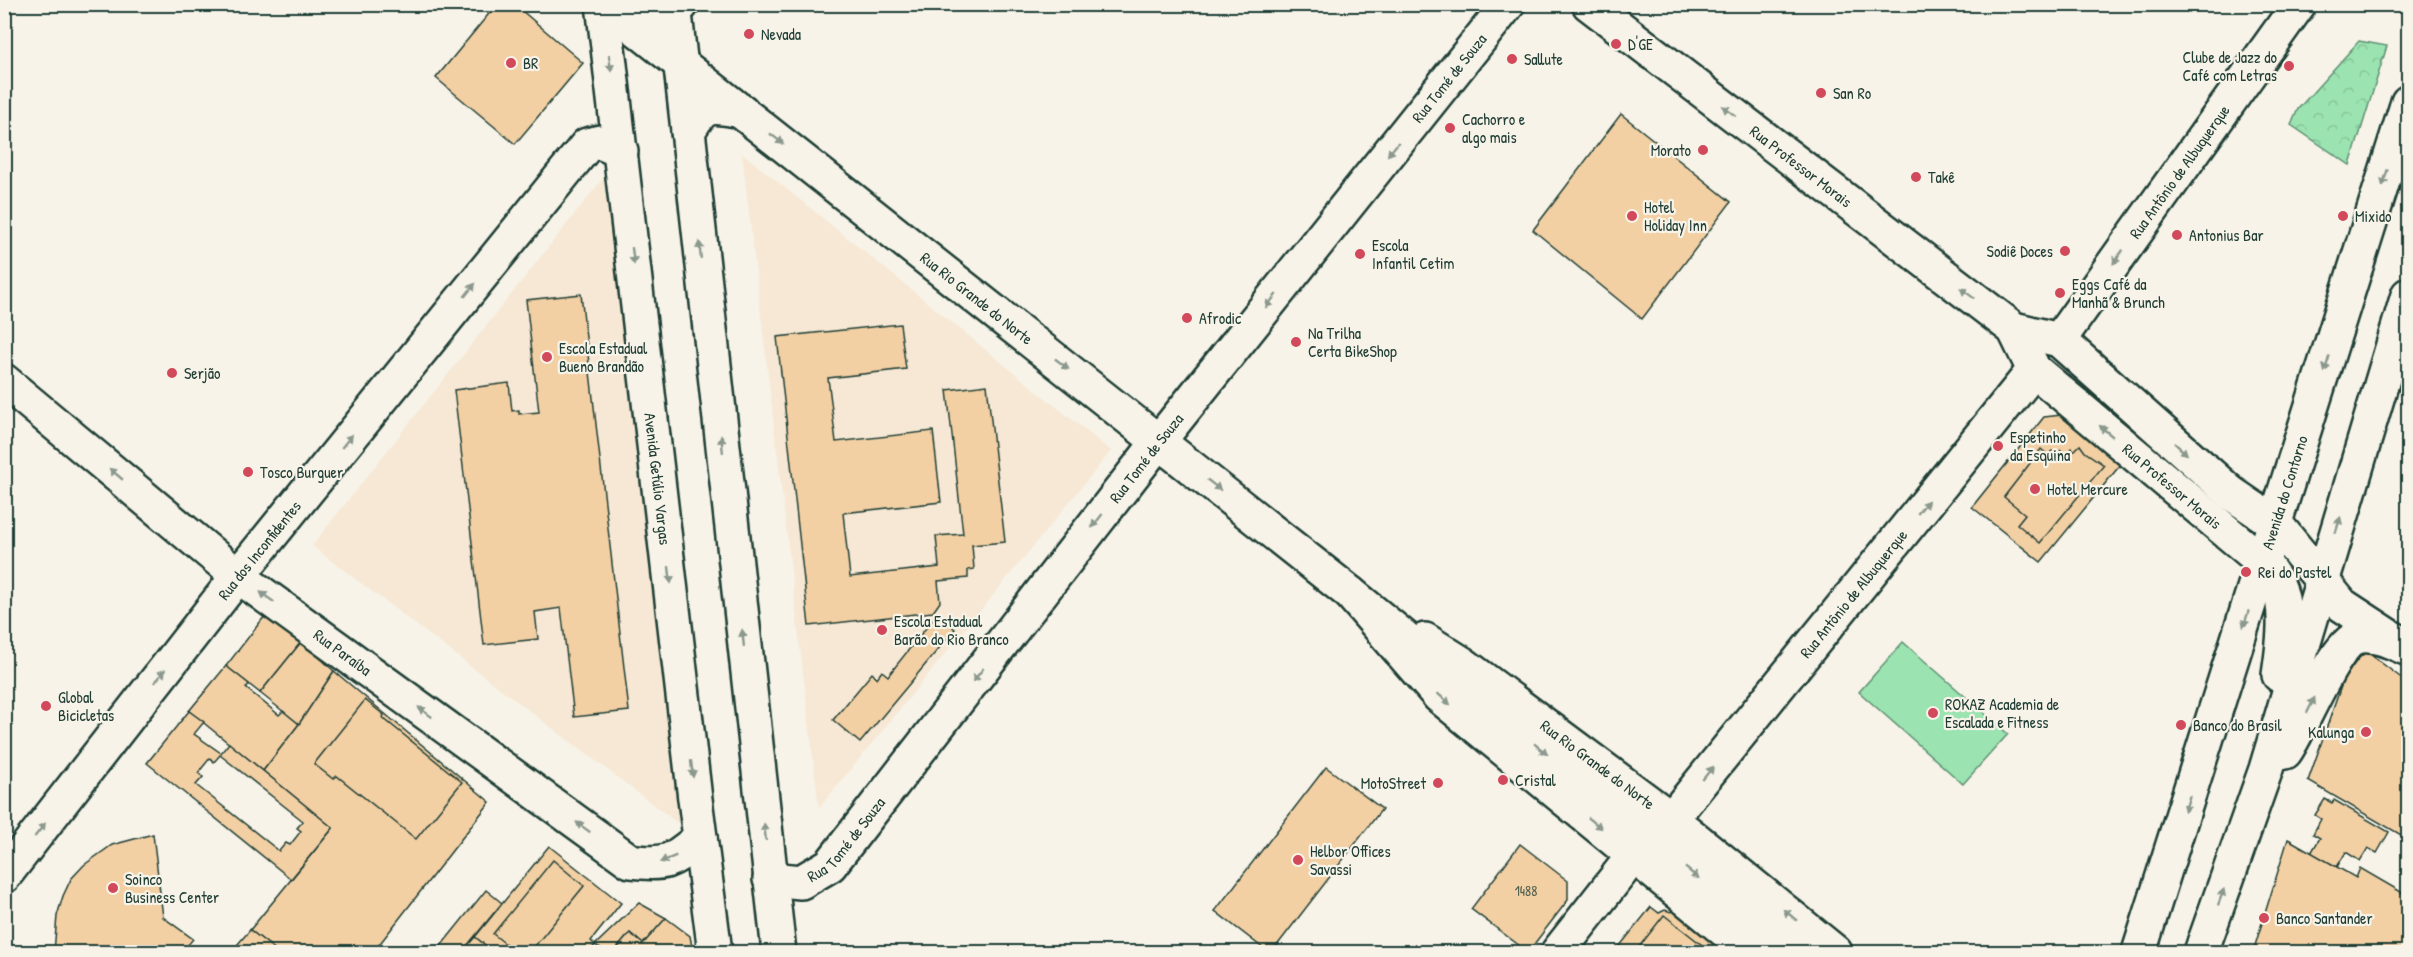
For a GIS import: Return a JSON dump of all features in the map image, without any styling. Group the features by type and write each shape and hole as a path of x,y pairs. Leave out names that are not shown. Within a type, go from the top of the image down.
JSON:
{"street":[{"path":"605,4 641,13 677,7 688,132 779,952"},
{"name":"Rua Rio Grande do Norte","path":"605,4 1350,593 1463,664 1671,819 1835,952"},
{"name":"Avenida Getúlio Vargas","path":"605,4 715,952"},
{"name":"Rua Tomé de Souza","path":"770,879 801,882 830,865 1159,441 1508,4"},
{"name":"Rua Professor Morais","path":"1589,4 2013,328 2059,339 2231,494 2275,523 2342,605 2407,649"},
{"name":"Rua Antônio de Albuquerque","path":"2059,339 2299,4"},
{"name":"Avenida do Contorno","path":"2139,952 2409,102"},
{"path":"688,132 698,114 708,108 742,111"},
{"name":"Rua dos Inconfidentes","path":"4,876 238,576 587,145 600,142 621,150"},
{"path":"2201,952 2266,769 2409,295"},
{"name":"Rua Professor Morais","path":"2013,328 2034,370 2264,563"},
{"name":"Rua Antônio de Albuquerque","path":"1671,819 2034,370"},
{"name":"Rua Paraíba","path":"4,381 238,576 630,861 655,864 674,859 700,838"},
{"path":"2264,563 2277,584 2285,640 2269,715 2266,769"},
{"path":"1350,593 1789,952"},
{"name":"Rua Rio Grande do Norte","path":"1350,593 1439,696 1750,952"},
{"path":"2266,769 2287,750 2329,669 2351,639 2371,636 2407,649"},
{"path":"1558,952 1634,855"}],"shaded area":[{"name":"Escola Estadual Barão do Rio Branco","path":"742,153 1111,451 819,808"},
{"name":"Escola Estadual Bueno Brandão","path":"612,167 679,824 312,546"}],"green space":[{"path":"2359,41 2387,46 2350,165 2291,125 2298,109"},
{"name":"ROKAZ Academia de Escalada e Fitness","path":"1903,642 2008,734 1963,784 1859,692"}],"building":[{"path":"497,4 514,4 583,63 515,144 436,78"},
{"name":"Hotel Holiday Inn","path":"1621,114 1731,202 1642,319 1533,230"},
{"path":"581,294 629,711 574,717 561,608 535,612 538,639 484,645 454,390 509,383 512,411 519,410 519,414 539,412 526,300"},
{"path":"900,324 906,369 828,378 836,442 933,431 941,502 843,513 850,577 939,567 936,536 963,534 947,390 987,385 1005,542 972,545 974,569 968,570 968,578 938,581 940,602 933,612 809,626 777,337"},
{"path":"2071,414 2126,458 2041,562 1972,507 2044,417"},
{"path":"2080,445 2085,452 2104,465 2040,543 2017,524 2025,514 2004,497 2041,449 2048,455 2052,451 2057,455 2061,450 2066,454 2071,448 2074,451"},
{"path":"268,612 302,641 260,693 226,666"},
{"path":"937,614 955,629 860,743 833,720 872,673 877,678 882,671 888,676"},
{"path":"302,641 334,671 299,724 260,693"},
{"name":"Kalunga","path":"2353,652 2367,652 2408,683 2408,839 2308,781"},
{"path":"226,666 249,684 246,688 279,715 283,711 299,724 263,771 189,711"},
{"path":"334,671 490,802 378,946 383,951 278,952 250,930 333,828 263,771 299,724"},
{"path":"365,700 384,715 383,718 462,782 416,839 337,776 333,779 314,764"},
{"path":"189,711 204,722 194,734 221,753 229,743 333,828 291,879 147,763","holes":["220,755 303,821 297,828 301,831 290,845 286,843 279,851 196,785 203,777 198,773 210,758 214,762"]},
{"name":"Helbor Offices Savassi","path":"1326,767 1382,809 1272,952 1268,952 1215,911"},
{"path":"2325,799 2332,803 2334,800 2389,832 2377,853 2368,848 2360,861 2346,852 2337,867 2311,853 2320,838 2313,834 2321,819 2315,815"},
{"name":"Soinco Business Center","path":"153,834 163,917 193,939 182,952 54,952 57,916 71,879 84,865 112,845"},
{"path":"2288,839 2356,878 2360,868 2408,896 2408,952 2253,952"},
{"path":"1520,844 1568,881 1568,900 1528,952 1471,909"},
{"path":"549,846 621,903 591,941 595,945 589,952 494,952 475,937"},
{"path":"553,860 584,886 530,952 516,952 493,934"},
{"path":"486,890 502,903 462,952 436,952"},
{"path":"639,903 666,918 643,944 630,933 614,952 605,952 595,945"},
{"path":"1676,906 1735,952 1615,952 1651,907 1659,913 1665,910 1671,912"},
{"path":"1664,915 1711,952 1635,952"},
{"path":"666,918 690,936 693,952 614,952 630,933 643,944"},
{"path":"250,930 278,952 231,952"},
{"path":"475,937 494,952 462,952"}],"place":[{"name":"Nevada","path":"749,34"},
{"name":"D'GE","path":"1616,44"},
{"name":"Sallute","path":"1512,59"},
{"name":"BR","path":"511,63"},
{"name":"Clube de Jazz do Café com Letras","path":"2289,66"},
{"name":"San Ro","path":"1821,93"},
{"name":"Cachorro e algo mais","path":"1450,128"},
{"name":"Morato","path":"1703,150"},
{"name":"Takê","path":"1916,177"},
{"name":"Hotel Holiday Inn","path":"1632,216"},
{"name":"Mixido","path":"2343,216"},
{"name":"Antonius Bar","path":"2177,235"},
{"name":"Sodiê Doces","path":"2065,251"},
{"name":"Escola Infantil Cetim","path":"1360,254"},
{"name":"Eggs Café da Manhã & Brunch","path":"2060,293"},
{"name":"Afrodic","path":"1187,318"},
{"name":"Na Trilha Certa BikeShop","path":"1296,342"},
{"name":"Escola Estadual Bueno Brandão","path":"547,357"},
{"name":"Serjão","path":"172,373"},
{"name":"Espetinho da Esquina","path":"1998,446"},
{"name":"Tosco Burguer","path":"248,472"},
{"name":"Hotel Mercure","path":"2035,489"},
{"name":"Rei do Pastel","path":"2246,572"},
{"name":"Escola Estadual Barão do Rio Branco","path":"882,630"},
{"name":"Global Bicicletas","path":"46,706"},
{"name":"ROKAZ Academia de Escalada e Fitness","path":"1933,713"},
{"name":"Banco do Brasil","path":"2181,725"},
{"name":"Kalunga","path":"2366,732"},
{"name":"Cristal","path":"1503,780"},
{"name":"MotoStreet","path":"1438,783"},
{"name":"Helbor Offices Savassi","path":"1298,860"},
{"name":"Soinco Business Center","path":"113,888"},
{"name":"Banco Santander","path":"2264,918"}]}
